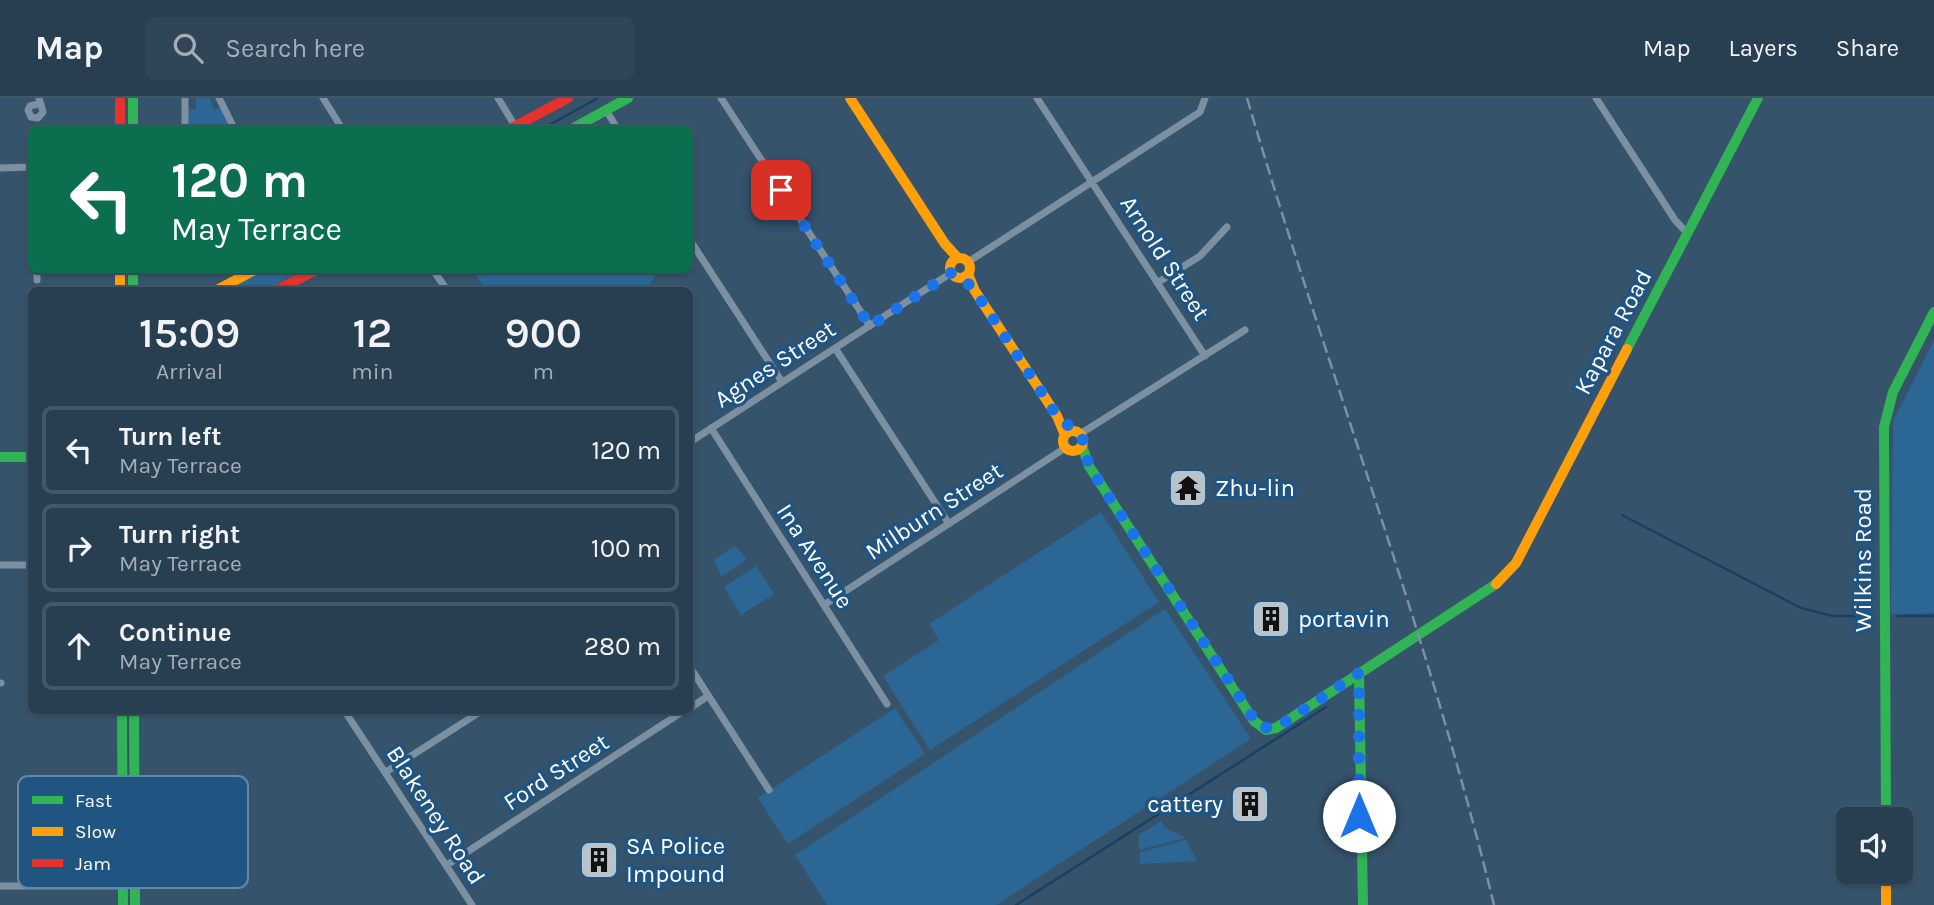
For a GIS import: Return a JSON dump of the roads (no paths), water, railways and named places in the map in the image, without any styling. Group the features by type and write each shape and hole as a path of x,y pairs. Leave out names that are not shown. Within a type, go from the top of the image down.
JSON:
{"main road":[{"path":"120,98 120,126"},
{"path":"132,98 133,126"},
{"path":"514,126 568,98"},
{"path":"577,126 628,98"},
{"path":"850,98 1057,416 1072,434 1073,448 1089,466 1259,727 1276,728 1359,673"},
{"name":"Kapara Road","path":"1359,673 1500,582 1516,563 1758,98"},
{"path":"957,264 965,275"},
{"path":"223,287 249,273"},
{"path":"283,287 310,273"},
{"name":"Wilkins Road","path":"1886,807 1884,427 1893,392 1934,312"},
{"path":"1072,434 1073,448"},
{"path":"0,457 28,457"},
{"path":"1359,673 1363,905"},
{"path":"122,714 123,776"},
{"path":"134,714 134,776"},
{"path":"1886,884 1886,905"}],"street":[{"path":"185,98 185,126"},
{"path":"219,98 234,126"},
{"path":"323,98 340,126"},
{"path":"498,98 512,126"},
{"path":"720,98 870,326"},
{"name":"Arnold Street","path":"1037,98 1205,356"},
{"path":"1092,182 1200,112 1205,98"},
{"path":"1596,98 1675,220 1688,234"},
{"path":"606,110 616,126"},
{"path":"0,168 28,167"},
{"name":"Agnes Street","path":"693,440 870,326 957,264 1092,182"},
{"path":"1157,283 1200,256 1227,227"},
{"path":"693,245 782,382"},
{"path":"37,273 37,280"},
{"path":"1072,434 1245,330"},
{"path":"835,348 949,524"},
{"name":"Ina Avenue","path":"711,428 887,704"},
{"name":"Milburn Street","path":"824,606 949,524 1073,448"},
{"path":"0,565 28,565"},
{"path":"693,672 769,790"},
{"name":"Ford Street","path":"693,705 708,696"},
{"name":"Blakeney Road","path":"347,714 472,905"},
{"path":"386,772 477,714"},
{"name":"Ford Street","path":"447,865 679,714"},
{"path":"0,886 18,886"}],"waterway":[{"path":"547,126 598,98"},
{"path":"1622,515 1801,608 1833,616 1867,616"},
{"path":"1898,616 1934,616"},
{"path":"1016,905 1326,707"}],"railway":[{"path":"1247,98 1439,702 1494,905"}],"place":[{"name":"Zhu-lin","path":"1188,488"},
{"name":"portavin","path":"1271,619"},
{"name":"cattery","path":"1250,804"},
{"name":"SA Police Impound","path":"599,860"}]}
